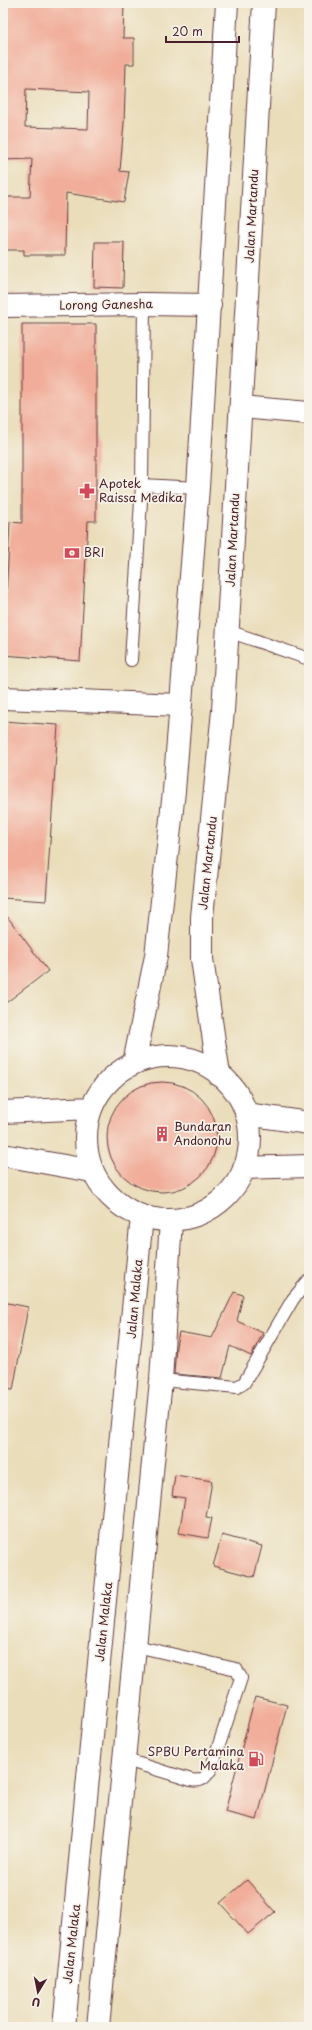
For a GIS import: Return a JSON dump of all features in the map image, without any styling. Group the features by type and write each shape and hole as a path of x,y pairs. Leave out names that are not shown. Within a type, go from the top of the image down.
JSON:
{"main road":[{"path":"134,1063 156,956 174,791 198,488 227,3"},
{"name":"Jalan Martandu","path":"219,1075 202,959 202,917 222,718 228,632 264,3"},
{"name":"Lorong Ganesha","path":"3,306 144,304 210,305"},
{"path":"241,407 309,413"},
{"path":"3,698 180,705"},
{"path":"163,1056 193,1060 219,1075 236,1092 246,1114 250,1138 249,1150 244,1168 233,1188 216,1205 194,1216 171,1220 142,1216 126,1209 112,1199 100,1186 92,1171 85,1140 91,1108 100,1090 116,1074 134,1063 163,1056"},
{"path":"3,1112 91,1108"},
{"path":"246,1114 309,1123"},
{"path":"3,1155 92,1171"},
{"path":"244,1168 309,1166"},
{"name":"Jalan Malaka","path":"64,2027 142,1216"},
{"path":"98,2027 161,1380 171,1220"}],"lane":[{"path":"131,660 142,485 144,304"},
{"path":"142,485 198,488"},
{"path":"228,632 309,659"},
{"path":"161,1380 237,1387 246,1378 293,1299 309,1280"},
{"path":"123,1759 191,1780 198,1781 204,1779 210,1769 241,1678 236,1669 136,1646"}],"building":[{"path":"3,3 124,3 123,38 134,38 134,64 126,64 124,123 120,171 129,172 124,202 66,193 65,255 24,255 24,250 3,250 3,197 30,197 32,159 3,160","holes":["26,89 89,92 88,129 25,127"]},
{"path":"95,242 124,242 123,288 94,287"},
{"path":"22,324 96,324 96,521 88,521 80,661 3,655 10,522 22,523"},
{"path":"3,721 58,725 46,901 3,898"},
{"path":"3,911 48,971 3,1005"},
{"name":"Bundaran Andonohu","path":"162,1082 173,1083 183,1087 201,1098 212,1116 216,1126 216,1148 212,1158 201,1176 183,1187 173,1191 162,1192 151,1191 141,1187 123,1176 112,1158 108,1148 107,1137 108,1126 112,1116 123,1098 141,1087 151,1083"},
{"path":"234,1292 243,1295 237,1321 263,1333 251,1356 230,1346 222,1378 174,1374 176,1346 179,1332 212,1338"},
{"path":"3,1302 28,1307 13,1390 3,1389"},
{"path":"175,1475 212,1481 206,1517 212,1518 208,1538 179,1533 185,1498 172,1496"},
{"path":"222,1535 262,1546 254,1577 213,1566"},
{"name":"SPBU Pertamina Malaka","path":"255,1697 287,1705 257,1820 225,1812"},
{"path":"247,1880 275,1912 248,1934 220,1903"}],"place":[{"name":"Apotek Raissa Medika","path":"87,491"},
{"name":"BRI","path":"72,553"},
{"name":"Bundaran Andonohu","path":"162,1134"},
{"name":"SPBU Pertamina Malaka","path":"256,1759"}]}
